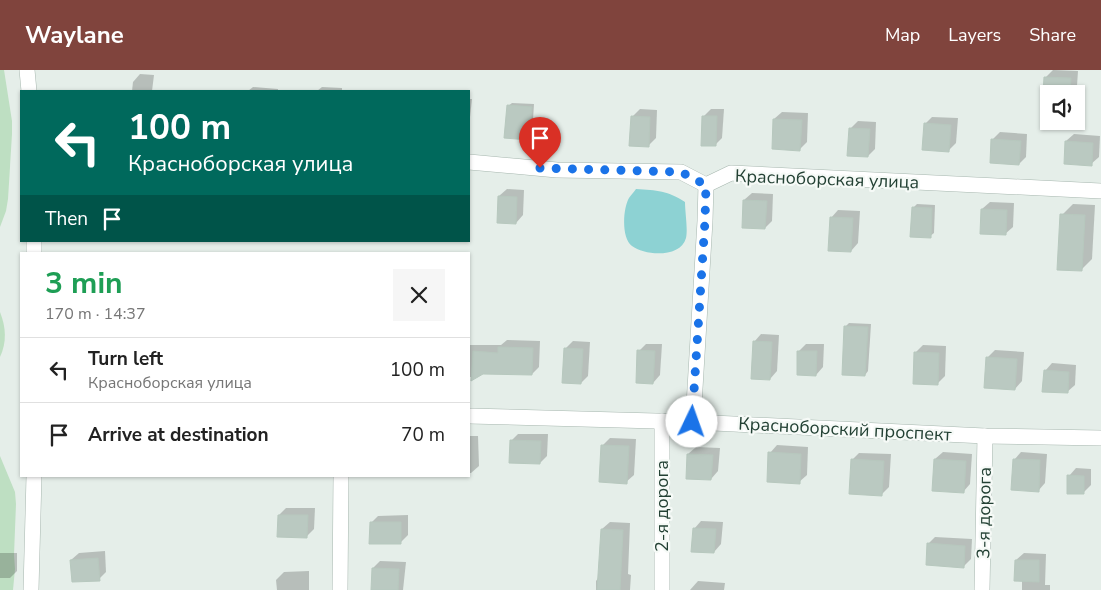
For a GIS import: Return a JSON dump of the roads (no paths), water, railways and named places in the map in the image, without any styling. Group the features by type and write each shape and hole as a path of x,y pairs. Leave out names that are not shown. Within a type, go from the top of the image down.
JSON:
{"street":[{"path":"27,70 29,90"},
{"path":"470,162 557,170 681,172 706,185 692,422"},
{"name":"Красноборская улица","path":"706,185 730,173 1101,191"},
{"name":"Красноборский проспект","path":"470,416 692,422 985,436 1101,438"},
{"name":"2-я дорога","path":"662,421 662,590"},
{"name":"3-я дорога","path":"982,590 985,436"},
{"path":"32,590 34,477"},
{"path":"340,590 341,477"}],"water":[{"path":"636,189 662,192 673,195 685,202 686,238 677,249 662,253 645,252 628,242 624,215 629,198"}]}
